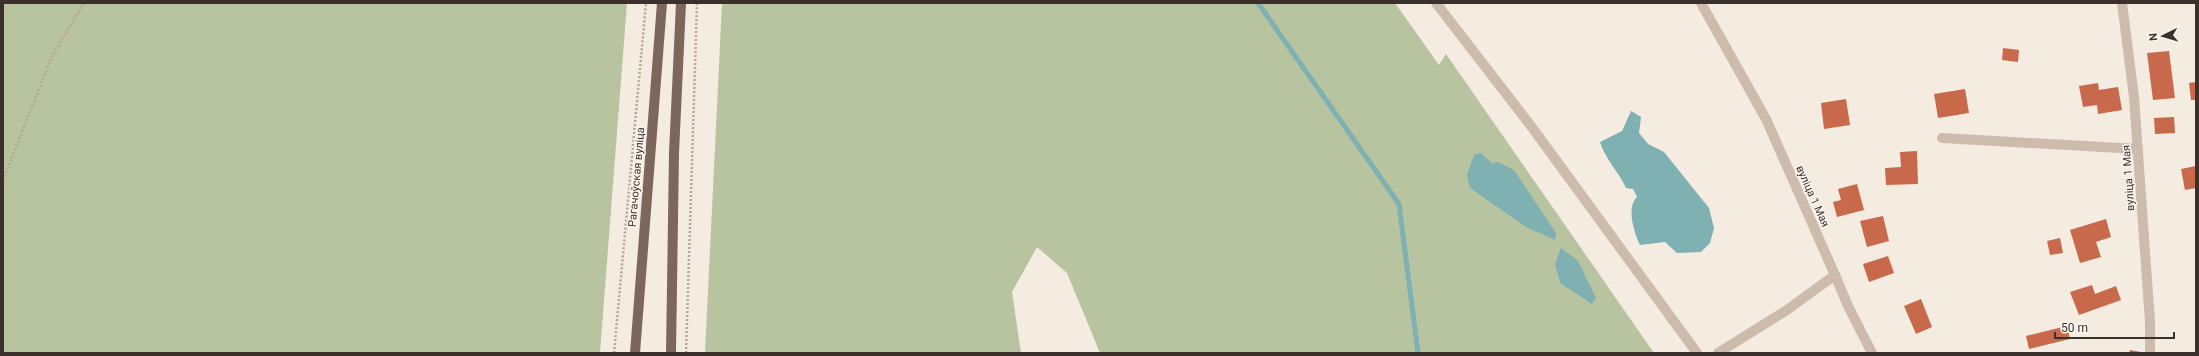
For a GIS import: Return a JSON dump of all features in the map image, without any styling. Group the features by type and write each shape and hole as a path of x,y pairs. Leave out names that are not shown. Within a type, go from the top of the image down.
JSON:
{"main road":[{"name":"Рагачоўская вуліца","path":"635,353 662,3"},
{"path":"671,353 674,153 681,3"}],"street":[{"path":"1436,3 1535,132 1697,353"},
{"name":"вуліца 1 Мая","path":"1701,3 1766,119 1848,306 1872,353"},
{"name":"вуліца 1 Мая","path":"2122,3 2134,97 2150,322 2150,353"},
{"path":"1942,138 2138,149"},
{"path":"1718,353 1787,310 1835,275"}],"path":[{"path":"3,180 52,56 84,3"},
{"path":"614,353 646,3"},
{"path":"686,353 697,3"}],"green space":[{"path":"3,3 627,3 600,353 3,353"},
{"path":"722,3 1395,3 1439,65 1446,54 1654,353 1100,353 1067,273 1037,247 1012,292 1021,353 705,353"}],"water":[{"path":"1631,111 1641,117 1639,133 1648,144 1664,152 1709,208 1714,228 1710,243 1701,252 1677,253 1665,242 1640,245 1635,234 1632,220 1632,207 1637,197 1633,189 1626,188 1620,176 1605,154 1600,142 1622,131"},
{"path":"1481,153 1492,163 1498,162 1514,170 1556,233 1555,240 1526,227 1470,188 1467,175 1474,155"},
{"path":"1561,248 1578,261 1596,298 1592,304 1560,283 1555,264"}],"building":[{"path":"2003,48 2019,50 2018,62 2002,60"},
{"path":"2169,51 2175,98 2153,100 2147,53"},
{"path":"2196,82 2196,100 2191,100 2189,83"},
{"path":"2098,83 2099,90 2118,87 2122,110 2098,114 2097,105 2083,107 2079,86"},
{"path":"1965,89 1969,113 1938,118 1934,94"},
{"path":"1846,99 1850,125 1824,129 1821,103"},
{"path":"2174,117 2175,133 2155,134 2154,118"},
{"path":"1917,151 1918,184 1886,185 1885,168 1901,167 1900,152"},
{"path":"2196,166 2196,188 2185,190 2181,169"},
{"path":"1857,184 1864,210 1837,217 1833,202 1841,200 1838,189"},
{"path":"1883,216 1889,241 1867,247 1860,221"},
{"path":"2106,219 2111,237 2096,242 2101,257 2080,263 2070,230"},
{"path":"2060,238 2063,253 2050,255 2047,241"},
{"path":"1888,256 1894,273 1869,282 1863,264"},
{"path":"2092,285 2095,294 2116,286 2121,300 2079,315 2070,292"},
{"path":"1921,299 1932,327 1916,334 1904,306"},
{"path":"2067,326 2070,339 2029,349 2026,336"},
{"path":"2130,350 2141,352 2141,353 2129,353"}],"waterway":[{"path":"1258,3 1399,204 1418,353"}]}
